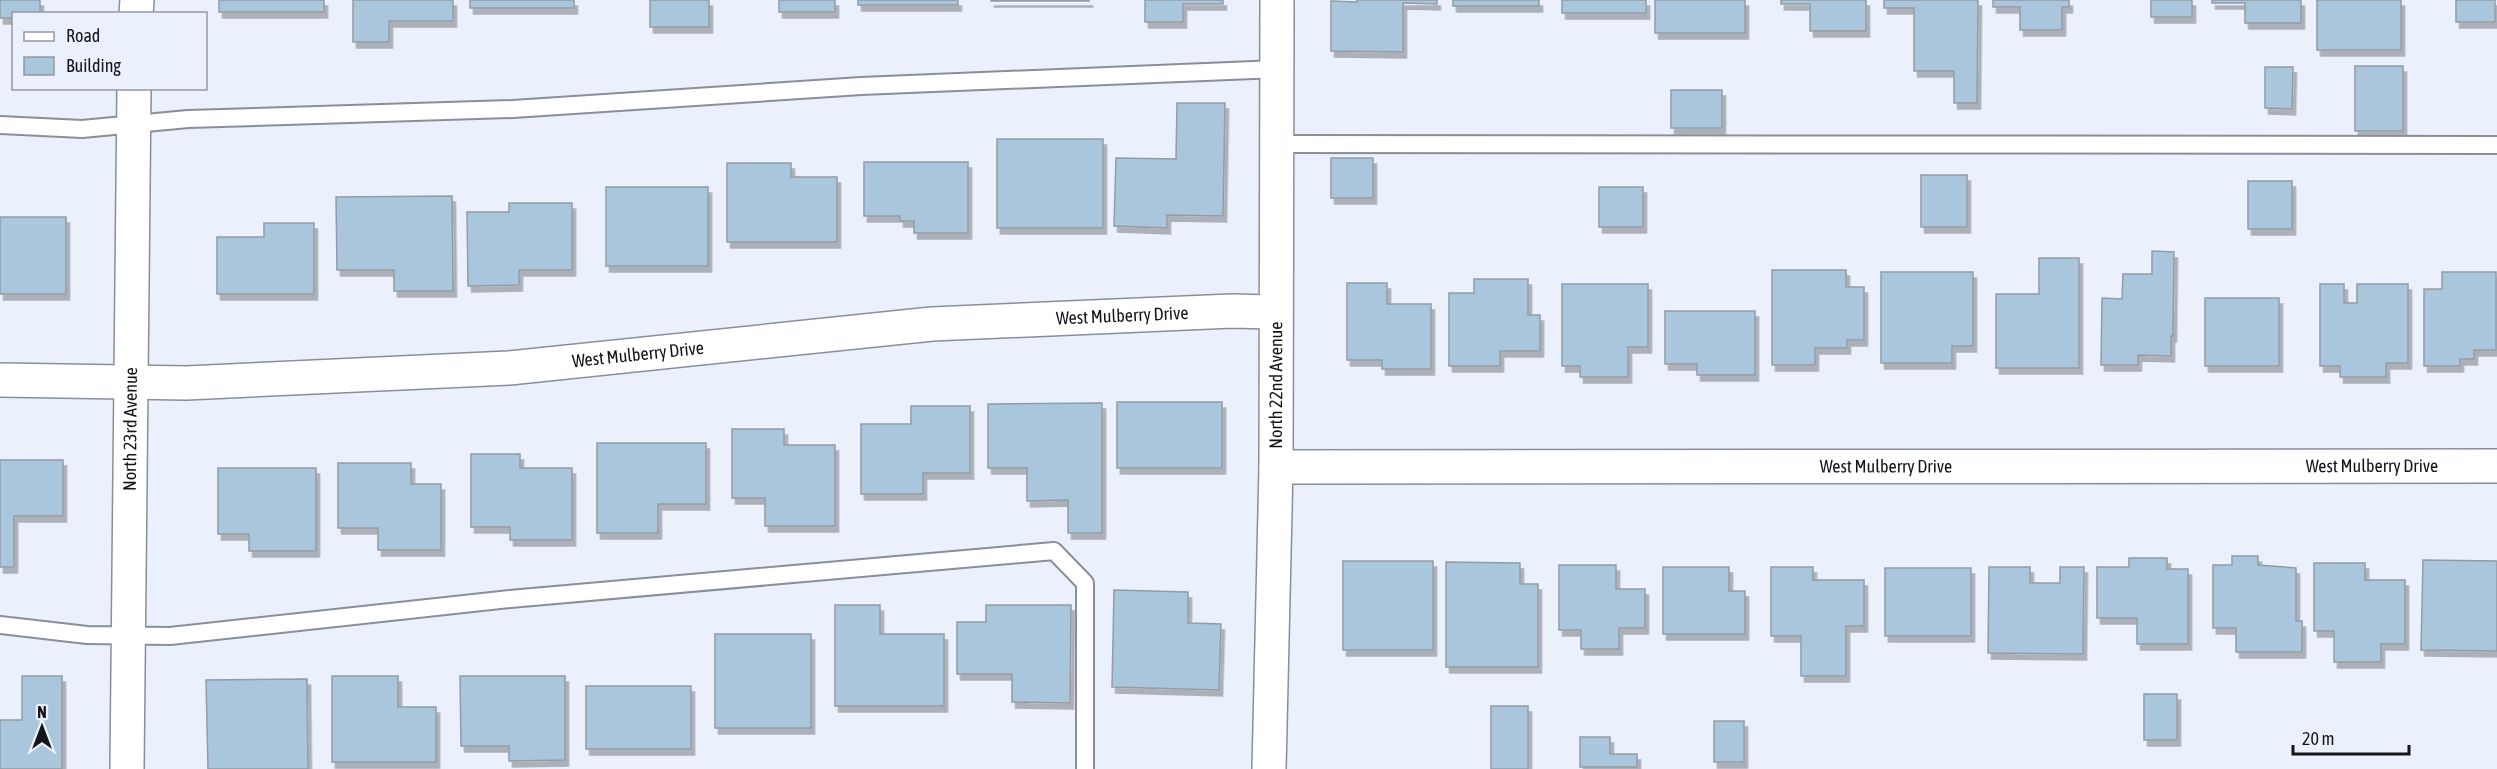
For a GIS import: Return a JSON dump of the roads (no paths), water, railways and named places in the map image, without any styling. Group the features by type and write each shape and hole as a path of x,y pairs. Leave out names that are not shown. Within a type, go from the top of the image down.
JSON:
{"street":[{"name":"North 22nd Avenue","path":"1269,769 1275,467 1277,0"},
{"name":"North 23rd Avenue","path":"127,769 129,383 134,90"},
{"name":"West Mulberry Drive","path":"0,380 129,383 320,379 509,368 932,324 1232,311 1276,312"},
{"name":"West Mulberry Drive","path":"1275,467 2497,466"}],"lane":[{"path":"0,125 82,129 133,126 188,119 513,109 873,86 1277,69"},
{"path":"1277,144 2497,145"},
{"path":"0,625 87,635 170,636 510,599 1054,551 1085,582 1085,769"}]}
